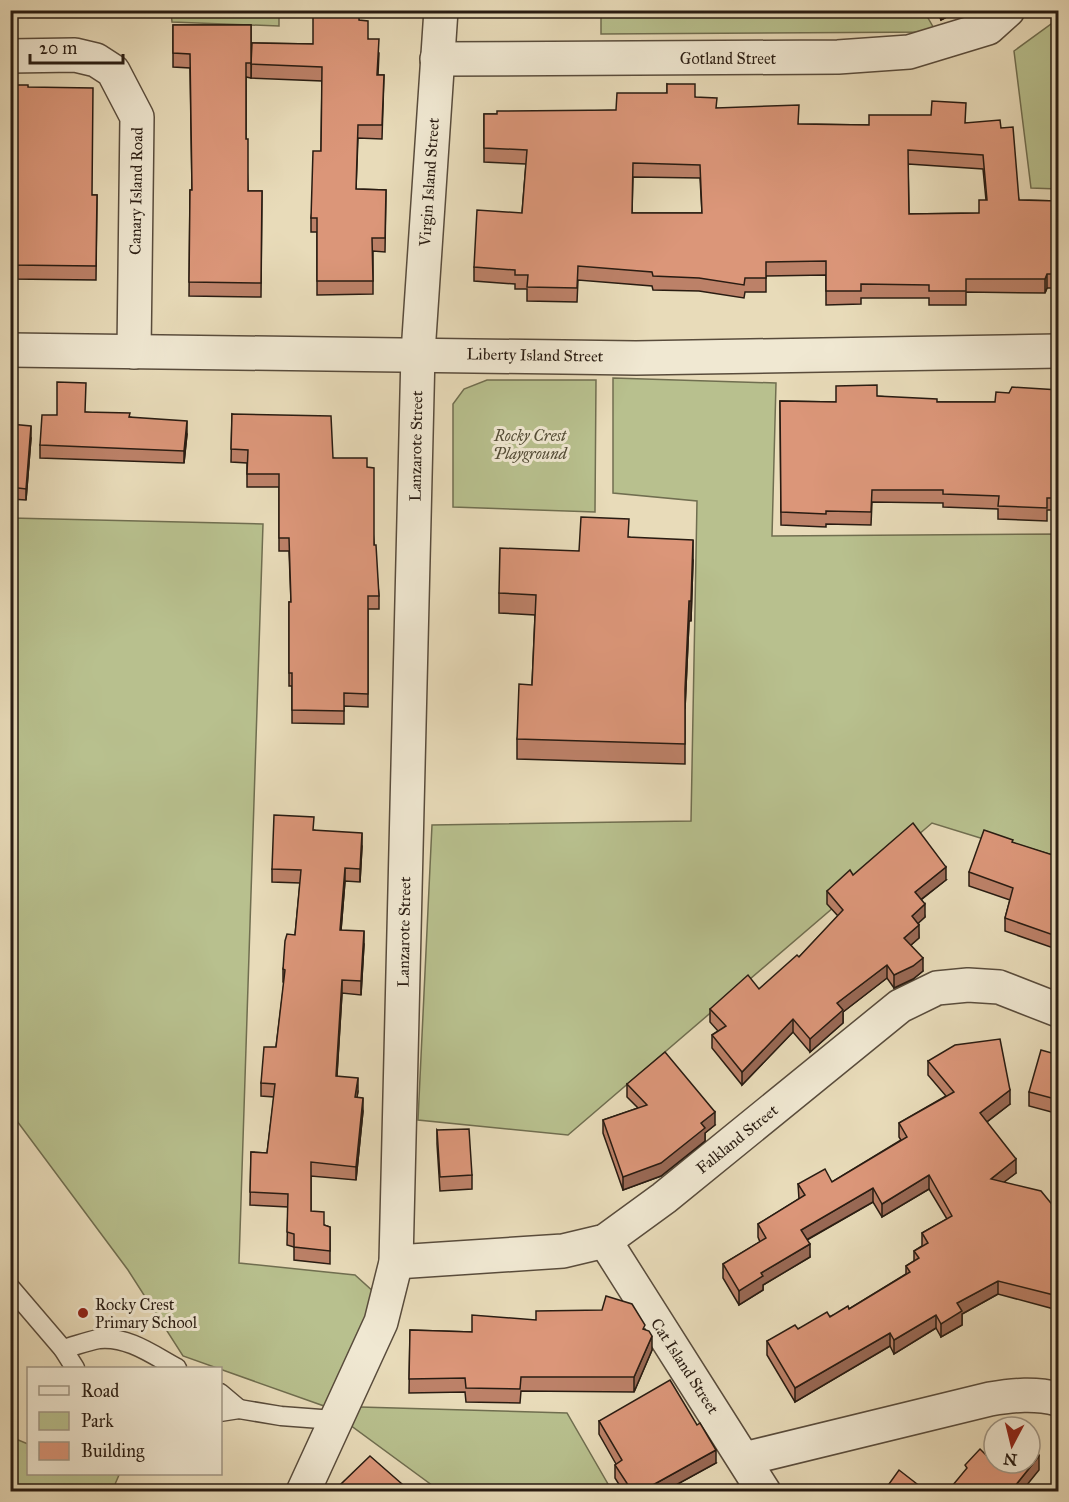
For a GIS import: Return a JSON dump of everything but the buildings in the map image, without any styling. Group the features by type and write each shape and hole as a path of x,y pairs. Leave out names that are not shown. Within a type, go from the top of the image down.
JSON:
{"street":[{"name":"Virgin Island Street","path":"418,354 441,10"},
{"name":"Gotland Street","path":"437,59 838,57 909,52 988,28 1008,10"},
{"name":"Canary Island Road","path":"10,56 75,55 96,60 112,71 137,117 134,352"},
{"name":"Liberty Island Street","path":"10,350 636,358 1059,351"},
{"name":"Lanzarote Street","path":"303,1491 381,1322 396,1263 418,354"},
{"name":"Falkland Street","path":"396,1263 563,1251 605,1241 664,1198 900,1006 937,988 968,985 999,987 1059,1010"},
{"name":"Cat Island Street","path":"605,1241 764,1491"},
{"path":"744,1459 990,1399 1019,1394 1043,1395 1059,1399"}],"lane":[{"path":"10,1287 63,1349 74,1367"},
{"path":"63,1349 99,1339 118,1340 141,1347 175,1367"},
{"path":"222,1395 239,1409"},
{"path":"222,1412 239,1409 280,1416 334,1420"}],"green space":[{"path":"601,10 924,11 936,32 601,34"},
{"path":"171,11 279,11 279,26 172,22"},
{"path":"1058,19 1058,189 1031,188 1014,51"},
{"path":"613,378 776,383 772,536 1058,534 1058,862 932,823 568,1135 418,1120 432,825 691,821 697,501 613,493"},
{"name":"Rocky Crest Playground","path":"487,380 596,380 595,512 453,507 453,404 464,389"},
{"path":"11,518 263,524 239,1263 355,1275 376,1294 325,1406 567,1413 612,1491 440,1491 324,1406 222,1370 222,1367 214,1367 183,1356 128,1270 11,1113"},
{"path":"11,1437 27,1444 27,1475 119,1475 112,1491 11,1491"}],"place":[{"name":"Rocky Crest Primary School","path":"83,1313"}]}
